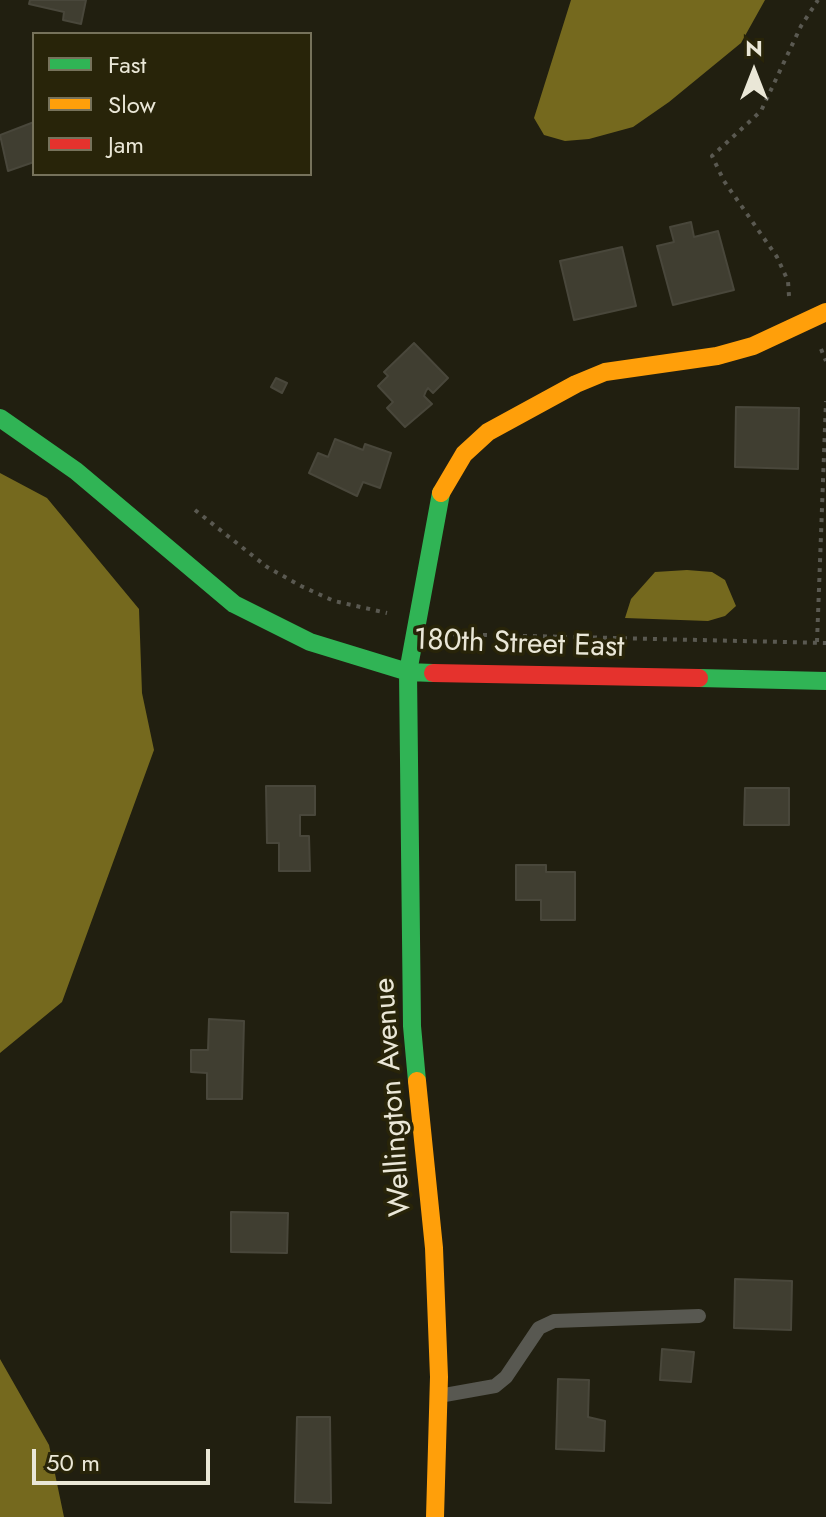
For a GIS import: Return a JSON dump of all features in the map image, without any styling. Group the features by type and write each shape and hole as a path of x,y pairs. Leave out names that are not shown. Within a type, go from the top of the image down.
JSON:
{"street":[{"name":"Wellington Avenue","path":"435,1517 439,1396 434,1248 412,1026 408,672 437,499 464,454 488,432 544,400 605,372 717,356 753,346 826,312"},
{"name":"180th Street East","path":"0,418 76,471 234,604 310,642 408,672 826,681"}],"lane":[{"path":"439,1396 495,1386 506,1377 539,1328 554,1321 699,1316"}],"path":[{"path":"818,0 801,26 761,111 712,156 724,181 777,257 788,281 787,301 812,346 819,345 826,361"},
{"path":"817,643 826,401"},
{"path":"195,510 267,567 301,586 334,601 393,613 439,634 826,643"}],"shaded area":[{"path":"571,0 765,0 741,43 669,102 633,127 589,139 565,141 544,135 534,118"},
{"path":"0,473 47,498 139,609 142,693 154,750 62,1002 0,1053"},
{"path":"655,572 712,572 725,580 736,606 725,616 708,621 625,618 631,599"},
{"path":"0,1359 49,1445 64,1517 0,1517"}],"building":[{"path":"30,0 86,0 81,24 63,20 64,12 29,4"},
{"path":"32,123 32,163 8,171 0,135"},
{"path":"691,222 694,237 718,231 734,290 673,305 657,246 674,242 670,227"},
{"path":"622,247 636,306 574,320 560,261"},
{"path":"414,343 448,378 433,393 428,388 424,396 432,404 405,427 387,408 393,402 378,386 388,376 384,372"},
{"path":"276,378 287,383 282,393 271,387"},
{"path":"736,407 799,408 798,469 735,467"},
{"path":"335,439 363,450 365,444 391,453 380,488 363,482 357,496 309,473 318,453 328,457"},
{"path":"266,786 315,786 315,815 300,815 300,836 309,836 310,871 279,871 279,843 267,843"},
{"path":"745,788 789,788 789,825 744,825"},
{"path":"516,865 546,865 546,872 575,872 575,920 541,920 541,900 516,900"},
{"path":"209,1019 244,1021 242,1099 207,1099 207,1073 191,1072 191,1050 208,1050"},
{"path":"231,1212 288,1213 287,1253 231,1252"},
{"path":"735,1279 792,1281 791,1330 734,1328"},
{"path":"662,1349 694,1352 691,1382 660,1380"},
{"path":"558,1379 589,1380 588,1417 605,1421 604,1451 556,1449"},
{"path":"297,1417 330,1417 331,1503 295,1502"}],"traffic: fast":[{"path":"0,418 76,471 234,604 310,642 408,672 433,673"},
{"path":"417,1081 412,1026 408,672 441,493"},
{"path":"699,678 826,681"}],"traffic: slow":[{"path":"441,493 464,454 488,432 576,384 605,372 717,356 753,346 826,312"},
{"path":"417,1081 434,1248 439,1377 435,1517"}],"traffic: jam":[{"path":"433,673 699,678"}]}
